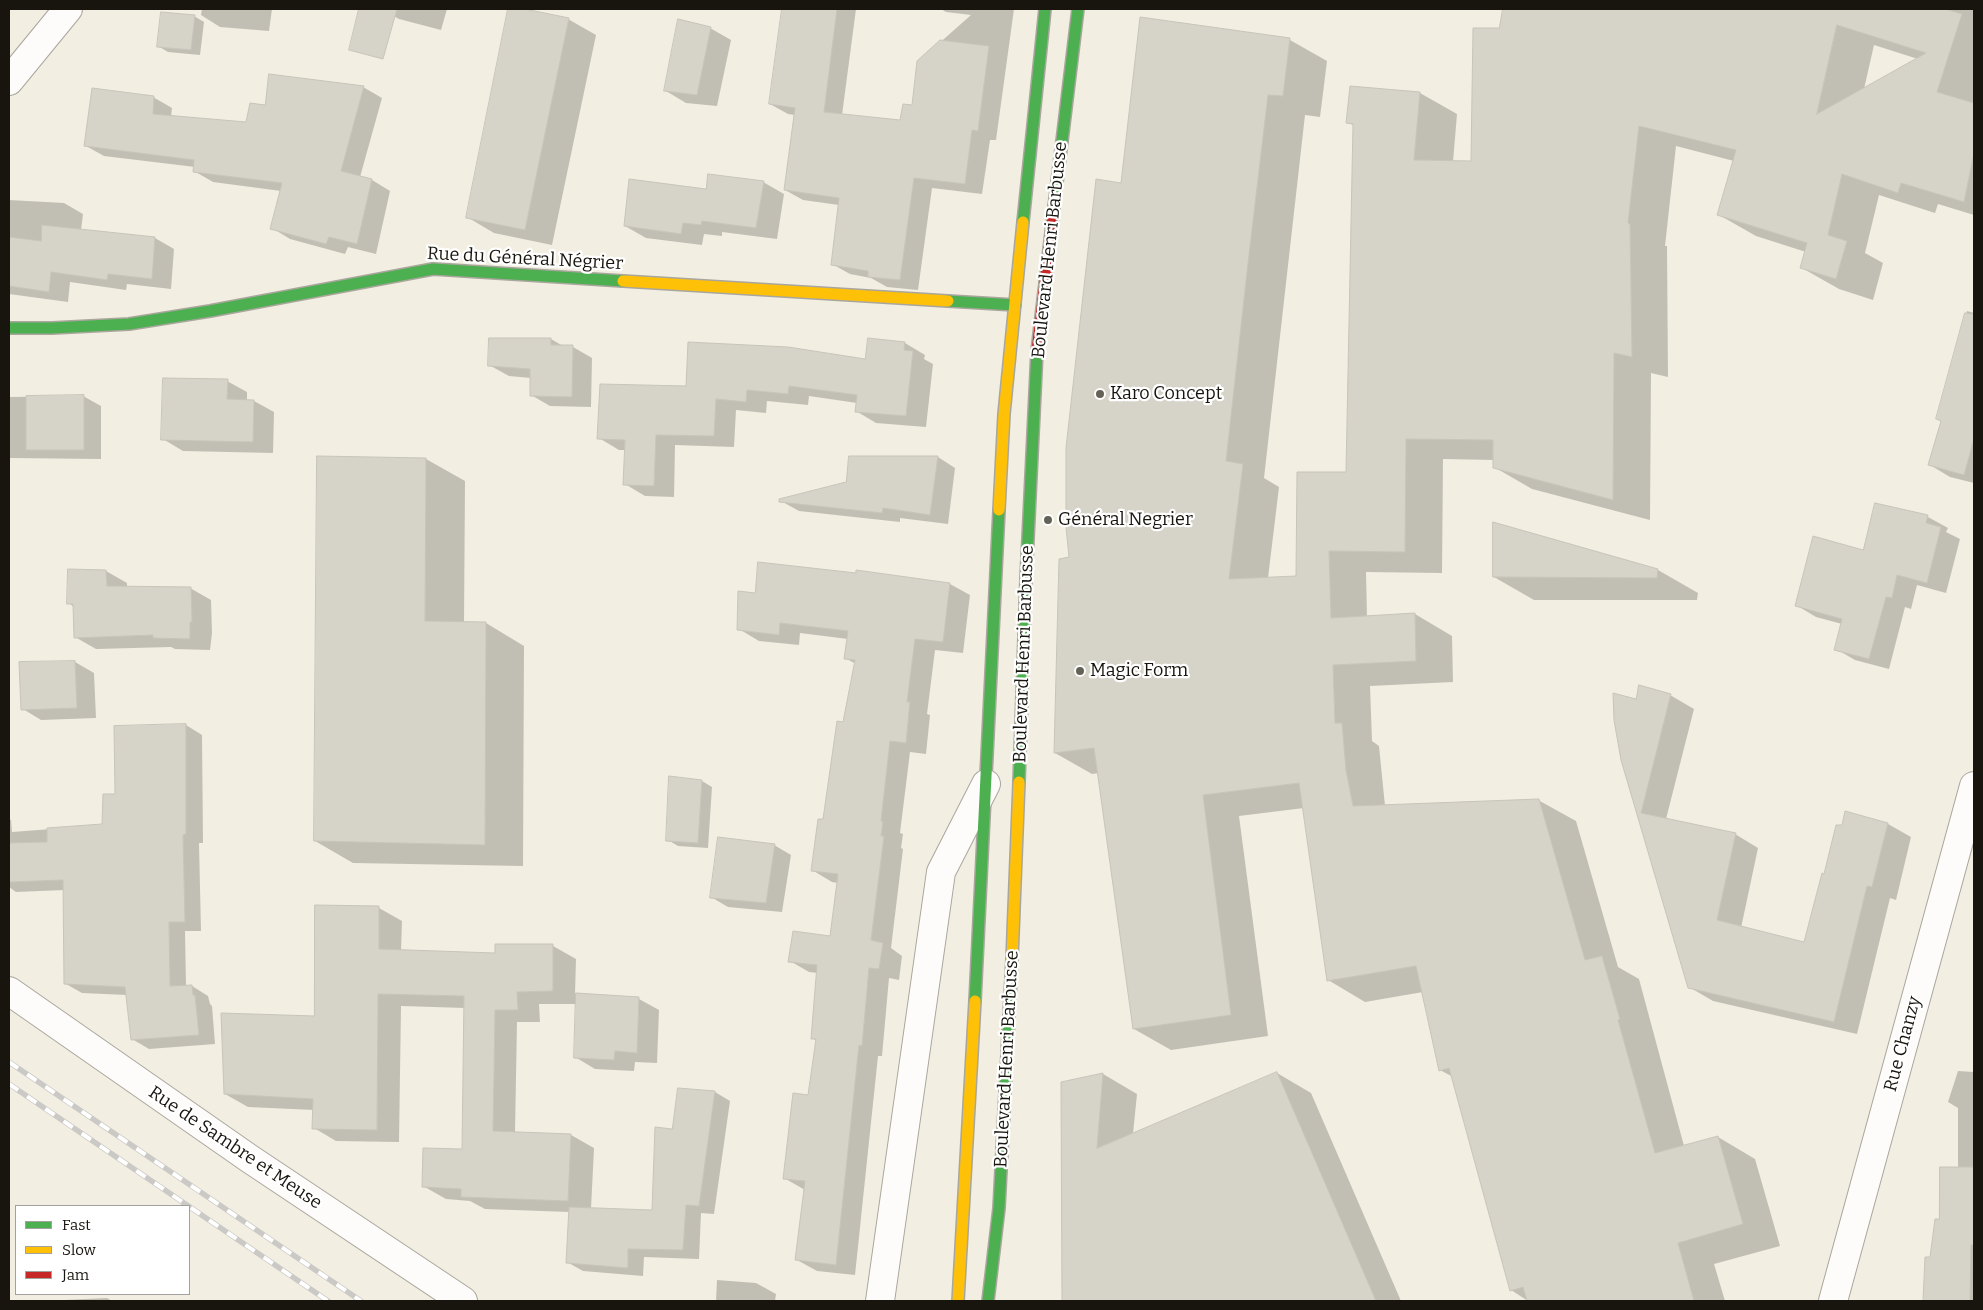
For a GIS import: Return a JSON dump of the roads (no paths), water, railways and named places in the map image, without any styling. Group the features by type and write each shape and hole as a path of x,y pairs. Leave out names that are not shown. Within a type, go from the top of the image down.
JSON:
{"main road":[{"name":"Boulevard Henri Barbusse","path":"958,1301 1004,414 1045,9"},
{"name":"Boulevard Henri Barbusse","path":"988,1301 999,1208 1015,908 1026,580 1038,339 1078,9"},
{"name":"Rue du Général Négrier","path":"9,328 129,324 210,311 433,268 1015,305"}],"street":[{"path":"9,81 68,9"},
{"name":"Boulevard Henri Barbusse","path":"880,1301 941,872 986,784"},
{"name":"Rue Chanzy","path":"1833,1301 1974,786"},
{"name":"Rue de Sambre et Meuse","path":"9,991 257,1164 463,1301"}],"railway":[{"path":"9,1062 361,1301"},
{"path":"9,1084 187,1205"},
{"path":"190,1207 328,1301"}],"place":[{"name":"Karo Concept","path":"1100,394"},
{"name":"Général Negrier","path":"1048,520"},
{"name":"Magic Form","path":"1080,671"}]}
